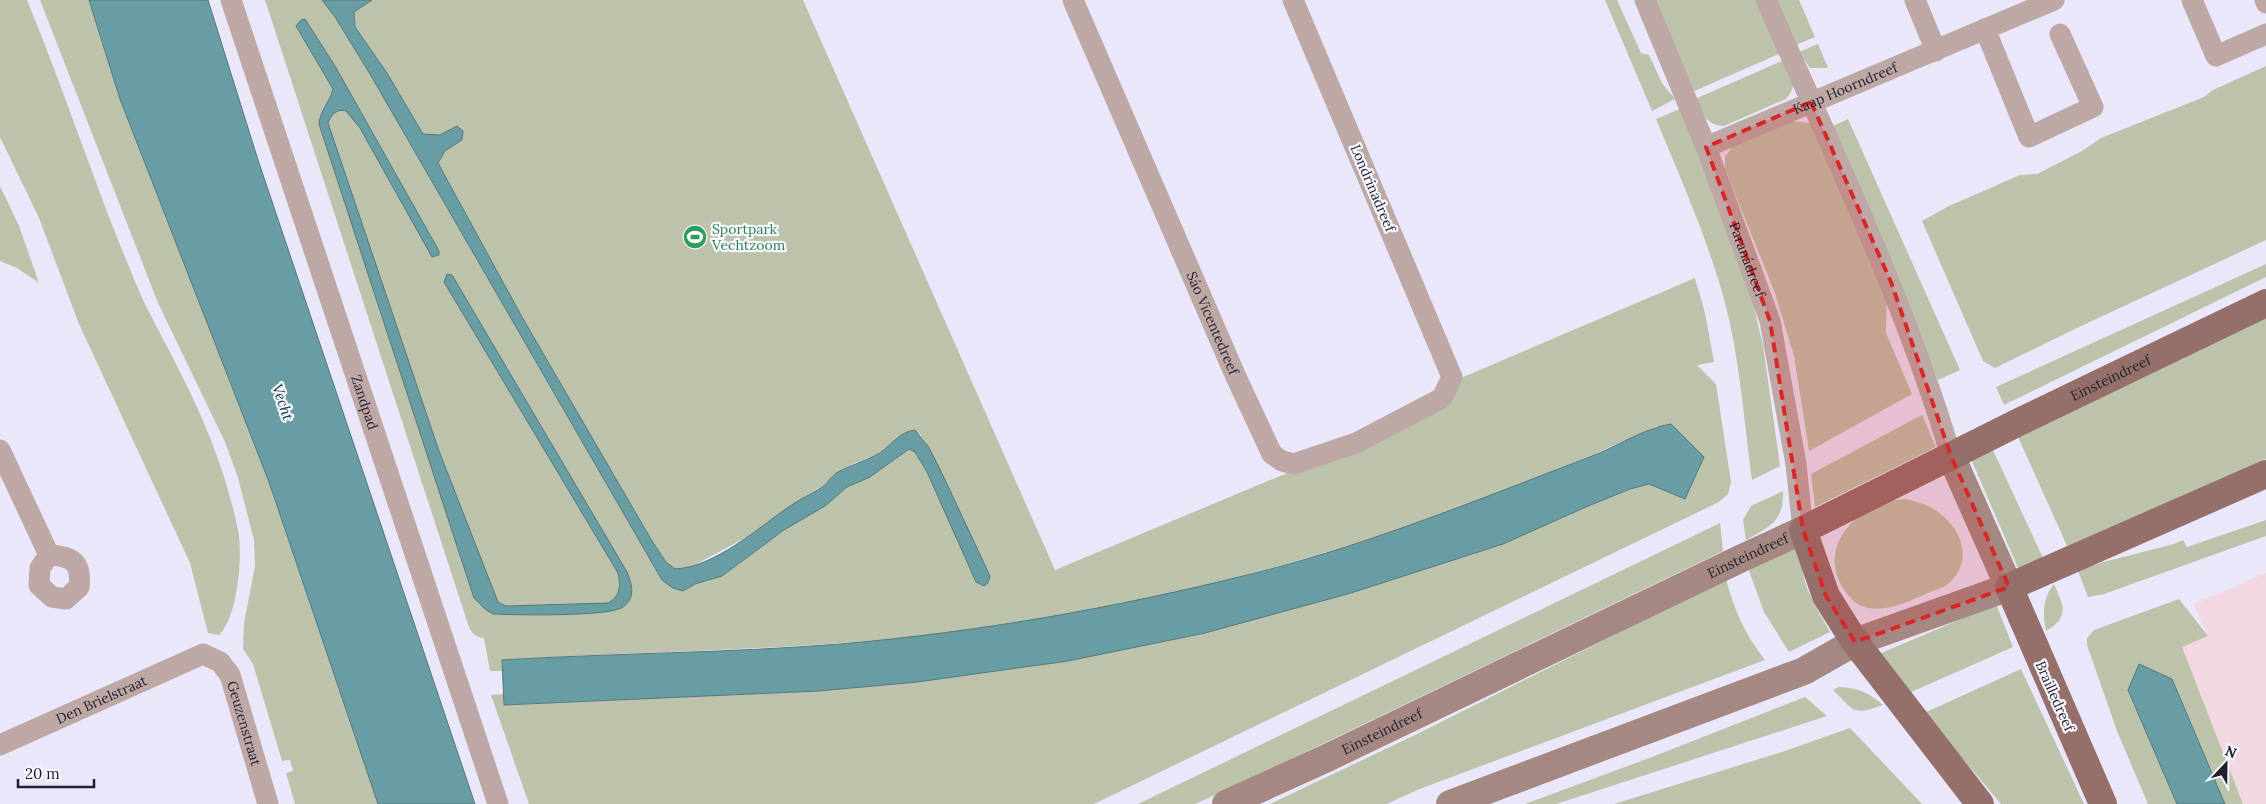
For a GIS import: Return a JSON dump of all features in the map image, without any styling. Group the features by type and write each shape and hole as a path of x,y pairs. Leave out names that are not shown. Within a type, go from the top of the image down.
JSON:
{"main road":[{"name":"Einsteindreef","path":"1226,804 1327,758 1803,530 2266,303"},
{"path":"1952,456 2009,587"},
{"path":"1450,804 1804,671 1855,642 2009,587 2266,474"},
{"path":"1803,530 1826,596 1855,642 1980,804"},
{"name":"Brailledreef","path":"2009,587 2102,804"}],"street":[{"name":"Zandpad","path":"231,0 498,804"},
{"name":"Sáo Vicentedreef","path":"1072,0 1236,377 1272,454 1282,461 1294,464 1356,443 1442,398 1452,377"},
{"name":"Londrinadreef","path":"1293,0 1452,377"},
{"name":"Paranádreef","path":"1645,0 1706,147 1770,321 1796,464 1803,530"},
{"path":"1766,0 1890,282 1935,401 1952,456"},
{"path":"1915,0 1936,51"},
{"name":"Kaap Hoorndreef","path":"1706,147 2054,0"},
{"path":"2192,0 2216,56 2266,34"},
{"path":"1985,29 2029,136 2093,107 2060,34"},
{"path":"0,450 49,555"},
{"name":"Den Brielstraat","path":"0,745 203,654"},
{"name":"Geuzenstraat","path":"203,654 220,662 230,675 268,804"}],"highlighted area":[{"path":"1811,102 1891,282 1951,456 2009,587 1855,642 1826,596 1803,530 1770,321 1706,147"}],"shaded area":[{"path":"0,0 27,0 127,263 143,300 199,411 222,470 238,530 240,554 235,600 231,614 219,635 208,633 190,563 79,324 39,218 0,137"},
{"path":"40,0 89,0 120,99 269,482 378,804 295,804 286,773 293,771 290,760 282,761 253,664 243,649 244,623 255,566 254,540 238,478 225,442 158,303"},
{"path":"265,0 322,0 335,17 370,74 637,537 683,591 695,584 722,576 784,530 825,506 847,487 870,477 909,449 915,452 927,472 976,581 990,576 928,446 920,434 910,430 875,455 834,474 825,484 790,506 758,531 689,568 675,569 666,562 522,317 438,163 445,151 462,140 457,126 440,135 423,134 387,73 355,27 354,12 372,0 803,0 1055,570 1445,407 1461,378 1695,278 1705,313 1714,362 1697,365 1716,384 1731,482 1728,494 1719,502 1094,804 529,804 491,695 504,694 505,705 818,691 917,682 1068,661 1205,633 1351,593 1503,544 1586,507 1649,483 1685,499 1657,426 1569,465 1388,533 1296,561 1203,586 1110,607 1015,623 868,641 764,648 503,660 503,671 490,671 484,638 479,637 470,629 467,621"},
{"path":"1605,0 1617,0 1641,53 1649,55 1662,83 1675,99 1652,111"},
{"path":"1653,0 1759,0 1781,53 1692,92"},
{"path":"1776,0 1799,0 1815,37 1796,45"},
{"path":"1818,44 1828,68 1810,68 1799,52"},
{"path":"1784,60 1793,85 1786,99 1724,126 1709,121 1703,114 1695,99"},
{"path":"2266,66 2266,240 1995,368 1983,361 1922,221 1949,206 2020,175 2037,174 2082,151 2101,138 2204,97 2213,90"},
{"path":"1682,108 1753,304 1763,345 1780,466 1752,480 1740,380 1726,306 1705,240 1656,119"},
{"path":"1848,119 1960,370 1938,380 1831,127"},
{"path":"1793,121 1810,123 1887,294 1886,333 1912,394 1809,451 1794,356 1775,293 1725,169 1725,157 1732,147"},
{"path":"0,186 19,226 39,283 17,268 0,261"},
{"path":"2266,264 2266,277 2004,405 1996,387"},
{"path":"2266,312 2266,459 2068,548 2018,437"},
{"path":"1922,415 1936,447 1815,507 1811,474"},
{"path":"1992,448 2043,558 2018,568 1971,459"},
{"path":"1783,491 1781,509 1774,522 1769,527 1746,540 1743,520 1751,506"},
{"path":"1905,499 1930,507 1949,522 1961,542 1962,564 1957,574 1944,587 1908,602 1876,609 1856,603 1848,595 1838,578 1835,561 1837,545 1845,531 1871,509 1888,502"},
{"path":"2266,520 2266,536 2104,594 2088,597 2078,571 2088,566 2183,540 2187,547"},
{"path":"1720,523 1723,551 1195,804 1138,804"},
{"path":"1804,540 1802,566 1807,588 1830,632 1789,652 1764,612 1748,568"},
{"path":"2266,573 2266,804 2243,804 2182,647 2208,636 2194,604"},
{"path":"1726,579 1741,621 1765,660 1417,790 1387,804 1270,804 1415,735"},
{"path":"2054,584 2063,611 2059,621 2046,631 2044,619 2045,601"},
{"path":"2179,599 2208,636 2182,647 2243,804 2225,804 2172,680 2128,690 2177,804 2148,804 2117,731 2087,645 2087,638 2094,630"},
{"path":"1996,604 2013,647 1909,693 1879,654"},
{"path":"2021,669 2084,804 2001,804 1924,713"},
{"path":"1838,687 1851,688 1862,692 1873,697 1883,705 1860,711 1855,710 1833,690"},
{"path":"1805,697 1827,716 1556,804 1525,804 1652,757"},
{"path":"1850,728 1922,804 1614,804 1785,751"}],"water":[{"name":"Vecht","path":"89,0 208,0 258,160 475,804 378,804 269,482 120,99"},
{"path":"322,0 372,0 354,12 355,27 387,73 423,134 440,135 457,126 463,131 462,140 445,151 438,163 522,317 666,562 675,569 690,567 721,554 794,503 822,487 836,473 874,456 899,437 915,430 928,446 939,467 990,576 988,583 984,586 976,582 927,472 915,452 909,449 870,477 847,487 825,506 784,530 722,576 695,584 683,591 673,588 662,580 370,74 335,17"},
{"path":"305,19 335,66 439,251 439,255 432,257 360,128 346,111 340,110 335,113 328,123 439,451 498,602 506,606 608,603 615,598 619,591 619,578 618,573 444,282 447,274 452,275 627,572 632,591 630,599 623,607 615,610 582,614 493,614 474,598 319,124 321,114 333,89 296,26 301,20"},
{"path":"1671,424 1704,457 1685,499 1649,484 1630,489 1503,544 1351,593 1205,633 1068,661 917,682 818,691 504,705 502,660 756,649 892,639 995,626 1098,608 1251,574 1326,553 1401,528 1590,457 1645,432"},
{"path":"2139,664 2172,679 2225,804 2177,804 2128,690"}],"place":[{"name":"Sportpark Vechtzoom","path":"695,237"}]}
